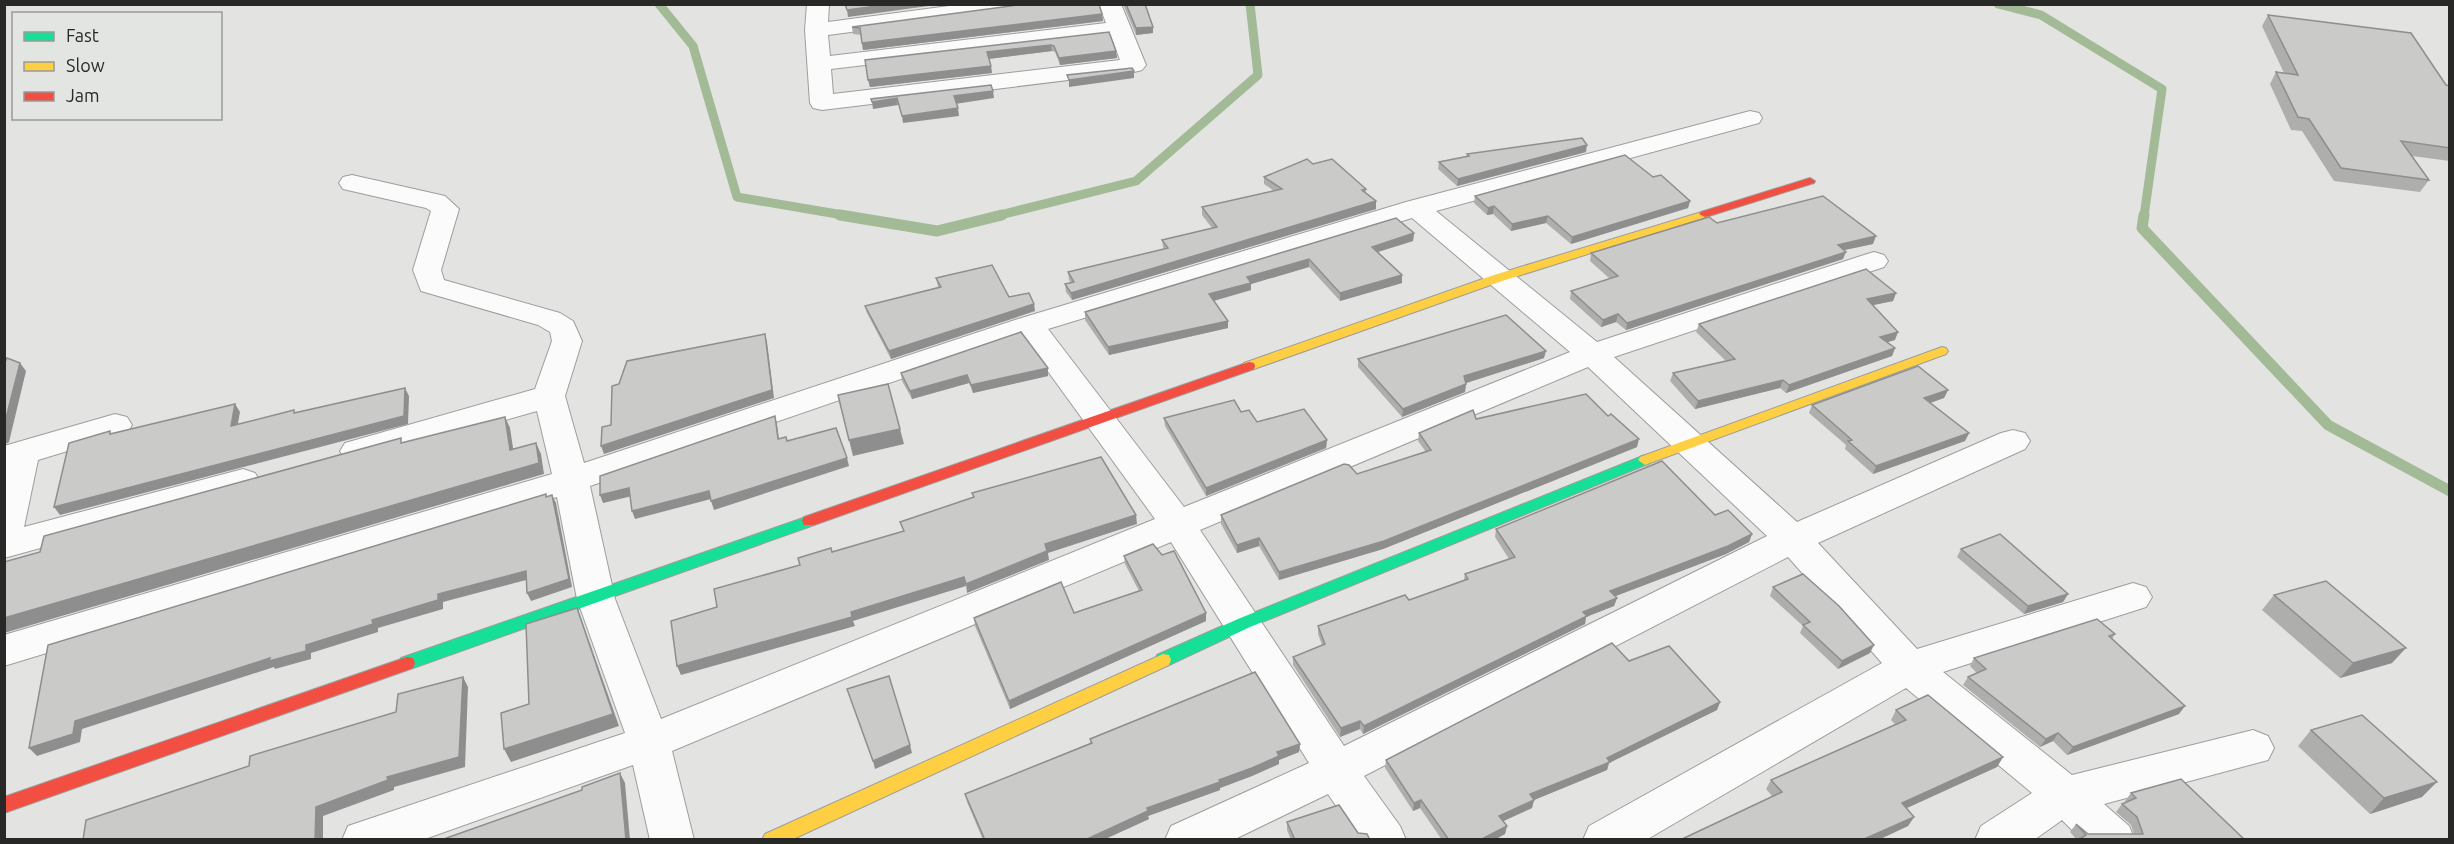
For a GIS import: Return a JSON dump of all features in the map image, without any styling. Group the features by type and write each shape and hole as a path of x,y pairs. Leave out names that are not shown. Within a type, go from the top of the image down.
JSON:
{"street":[{"path":"818,4 816,30 822,103 1134,65 1110,4"},
{"path":"816,30 1018,4"},
{"path":"819,64 1120,28"},
{"path":"4,651 571,480 1029,325 1416,208 1750,118"},
{"path":"4,805 1498,278 1810,181"},
{"path":"352,183 435,202 445,209 427,270 431,285 441,290 560,324 567,332 567,341 549,396 571,480 596,598 649,742 672,840"},
{"path":"1416,208 1592,354 1793,538 1909,667 2065,795 2113,840"},
{"path":"364,840 649,742 1179,526 1592,354 1874,261"},
{"path":"1029,325 1096,418 1179,526 1244,623 1336,770 1384,840"},
{"path":"771,840 1244,623 1688,442 1942,351"},
{"path":"324,460 483,417 549,396"},
{"path":"4,535 13,455 115,425"},
{"path":"1187,840 1336,770 1793,538 2013,441"},
{"path":"4,545 278,472"},
{"path":"1605,840 1909,667 2133,597"},
{"path":"1997,840 2065,795 2253,748"}],"building":[{"path":"845,4 892,4 847,10"},
{"path":"1026,4 1099,4 1102,14 862,43 860,28 852,27"},
{"path":"1126,4 1145,4 1153,27 1136,28"},
{"path":"2268,15 2411,33 2446,85 2450,86 2450,148 2401,141 2429,180 2341,168 2309,119 2298,117 2276,72 2298,75"},
{"path":"1109,32 1116,51 1059,58 1054,46 1051,45 987,52 991,66 868,80 865,60"},
{"path":"1132,68 1134,71 1069,80 1067,75"},
{"path":"991,85 993,91 954,96 958,108 902,116 897,98 872,102 871,99"},
{"path":"1582,138 1587,145 1458,179 1439,162 1469,156 1467,154"},
{"path":"1625,155 1653,177 1661,175 1690,201 1572,237 1548,216 1512,224 1494,206 1488,208 1475,196"},
{"path":"1307,159 1313,164 1332,159 1376,201 1071,293 1065,284 1074,282 1068,272 1168,248 1162,240 1217,227 1202,207 1282,189 1264,177"},
{"path":"1823,196 1876,236 1838,245 1846,252 1627,323 1618,314 1603,320 1571,291 1618,276 1591,253 1709,217 1717,223"},
{"path":"1396,218 1414,233 1372,247 1402,275 1340,293 1309,259 1247,277 1251,283 1209,294 1228,321 1108,347 1085,312"},
{"path":"992,265 1009,297 1029,293 1034,304 889,351 865,306 941,287 936,278"},
{"path":"1866,269 1896,293 1867,299 1898,332 1880,337 1895,348 1789,385 1783,380 1698,401 1673,373 1735,359 1699,324"},
{"path":"1506,315 1546,351 1464,376 1466,384 1403,409 1358,359"},
{"path":"1021,332 1048,368 971,385 967,375 910,391 901,373"},
{"path":"765,334 772,390 601,446 602,427 611,425 612,386 619,384 627,361"},
{"path":"7,358 20,363 4,426 4,364"},
{"path":"1918,366 1948,390 1924,398 1969,433 1876,466 1848,441 1852,440 1812,405"},
{"path":"888,384 900,429 849,440 838,395"},
{"path":"405,388 404,416 54,507 69,443 110,431 110,434 235,404 231,426 294,410 294,413"},
{"path":"1586,394 1608,416 1611,414 1639,439 1384,541 1279,572 1259,538 1237,545 1221,515 1344,464 1349,465 1357,474 1431,450 1419,433 1473,410 1476,419"},
{"path":"1234,400 1241,412 1249,410 1257,422 1304,409 1327,440 1206,488 1164,418"},
{"path":"775,416 778,439 786,437 787,441 836,428 847,458 711,501 709,491 632,511 629,488 600,495 600,476"},
{"path":"505,417 510,450 536,443 539,463 4,618 4,562 40,552 44,536 401,438 401,443"},
{"path":"1101,457 1136,515 1045,544 1047,551 966,584 964,577 851,612 852,617 677,666 671,621 717,607 714,589 800,565 798,558 831,548 832,552 904,531 900,522 974,497 972,493"},
{"path":"1662,461 1715,515 1728,510 1752,534 1728,546 1610,591 1617,598 1583,612 1587,616 1364,726 1360,721 1341,728 1293,657 1325,644 1318,626 1405,595 1409,600 1468,579 1465,574 1515,557 1496,529"},
{"path":"546,494 546,497 552,495 569,579 527,593 526,571 438,594 438,600 372,620 373,624 306,645 306,651 269,661 270,658 75,721 73,734 29,748 48,645"},
{"path":"2000,534 2068,594 2028,606 1961,549"},
{"path":"1153,544 1162,555 1174,551 1206,613 1009,701 974,618 1061,582 1074,613 1142,590 1124,556"},
{"path":"1803,574 1839,606 1874,645 1842,661 1803,625 1810,622 1773,587"},
{"path":"2326,581 2406,648 2353,663 2274,595"},
{"path":"577,608 613,714 504,749 501,713 529,704 526,624"},
{"path":"2097,619 2115,634 2109,636 2185,706 2073,747 2058,733 2046,739 1968,677 1986,669 1974,658"},
{"path":"1612,643 1629,661 1669,646 1720,702 1607,758 1610,762 1530,794 1534,800 1499,816 1507,826 1480,840 1449,840 1421,800 1414,803 1386,760"},
{"path":"1255,672 1300,744 1277,752 1279,756 1219,780 1220,782 1147,808 1148,811 1085,840 985,840 965,794 1092,743 1090,739"},
{"path":"889,676 910,745 873,761 847,689"},
{"path":"463,677 459,757 387,777 388,780 316,807 315,840 83,840 86,820 249,766 250,756 396,712 398,694"},
{"path":"1928,695 2003,757 1902,803 1914,817 1862,840 1680,840 1782,792 1771,780 1906,720 1896,710"},
{"path":"2362,715 2437,782 2384,798 2311,730"},
{"path":"620,773 626,840 441,840 582,790 582,787"},
{"path":"2181,779 2245,840 2078,840 2086,835 2076,824 2088,834 2143,834 2137,817 2122,804 2136,798 2131,793"},
{"path":"1339,805 1358,833 1367,834 1370,840 1295,840 1287,822"}],"waterway":[{"path":"659,4 693,46 737,197 849,216"},
{"path":"996,216 1136,181 1258,75 1250,4"},
{"path":"1998,4 2041,15 2162,89 2144,216"},
{"path":"840,215 937,231 1002,215"},
{"path":"2144,215 2142,228 2328,425 2450,491"}],"traffic: fast":[{"path":"1163,660 1244,623 1645,460"},
{"path":"407,663 809,521"}],"traffic: slow":[{"path":"1249,366 1498,278 1705,214"},
{"path":"1645,460 1942,351"},
{"path":"771,840 1163,660"}],"traffic: jam":[{"path":"1705,214 1810,181"},
{"path":"809,521 1249,366"},
{"path":"4,805 407,663"}]}
